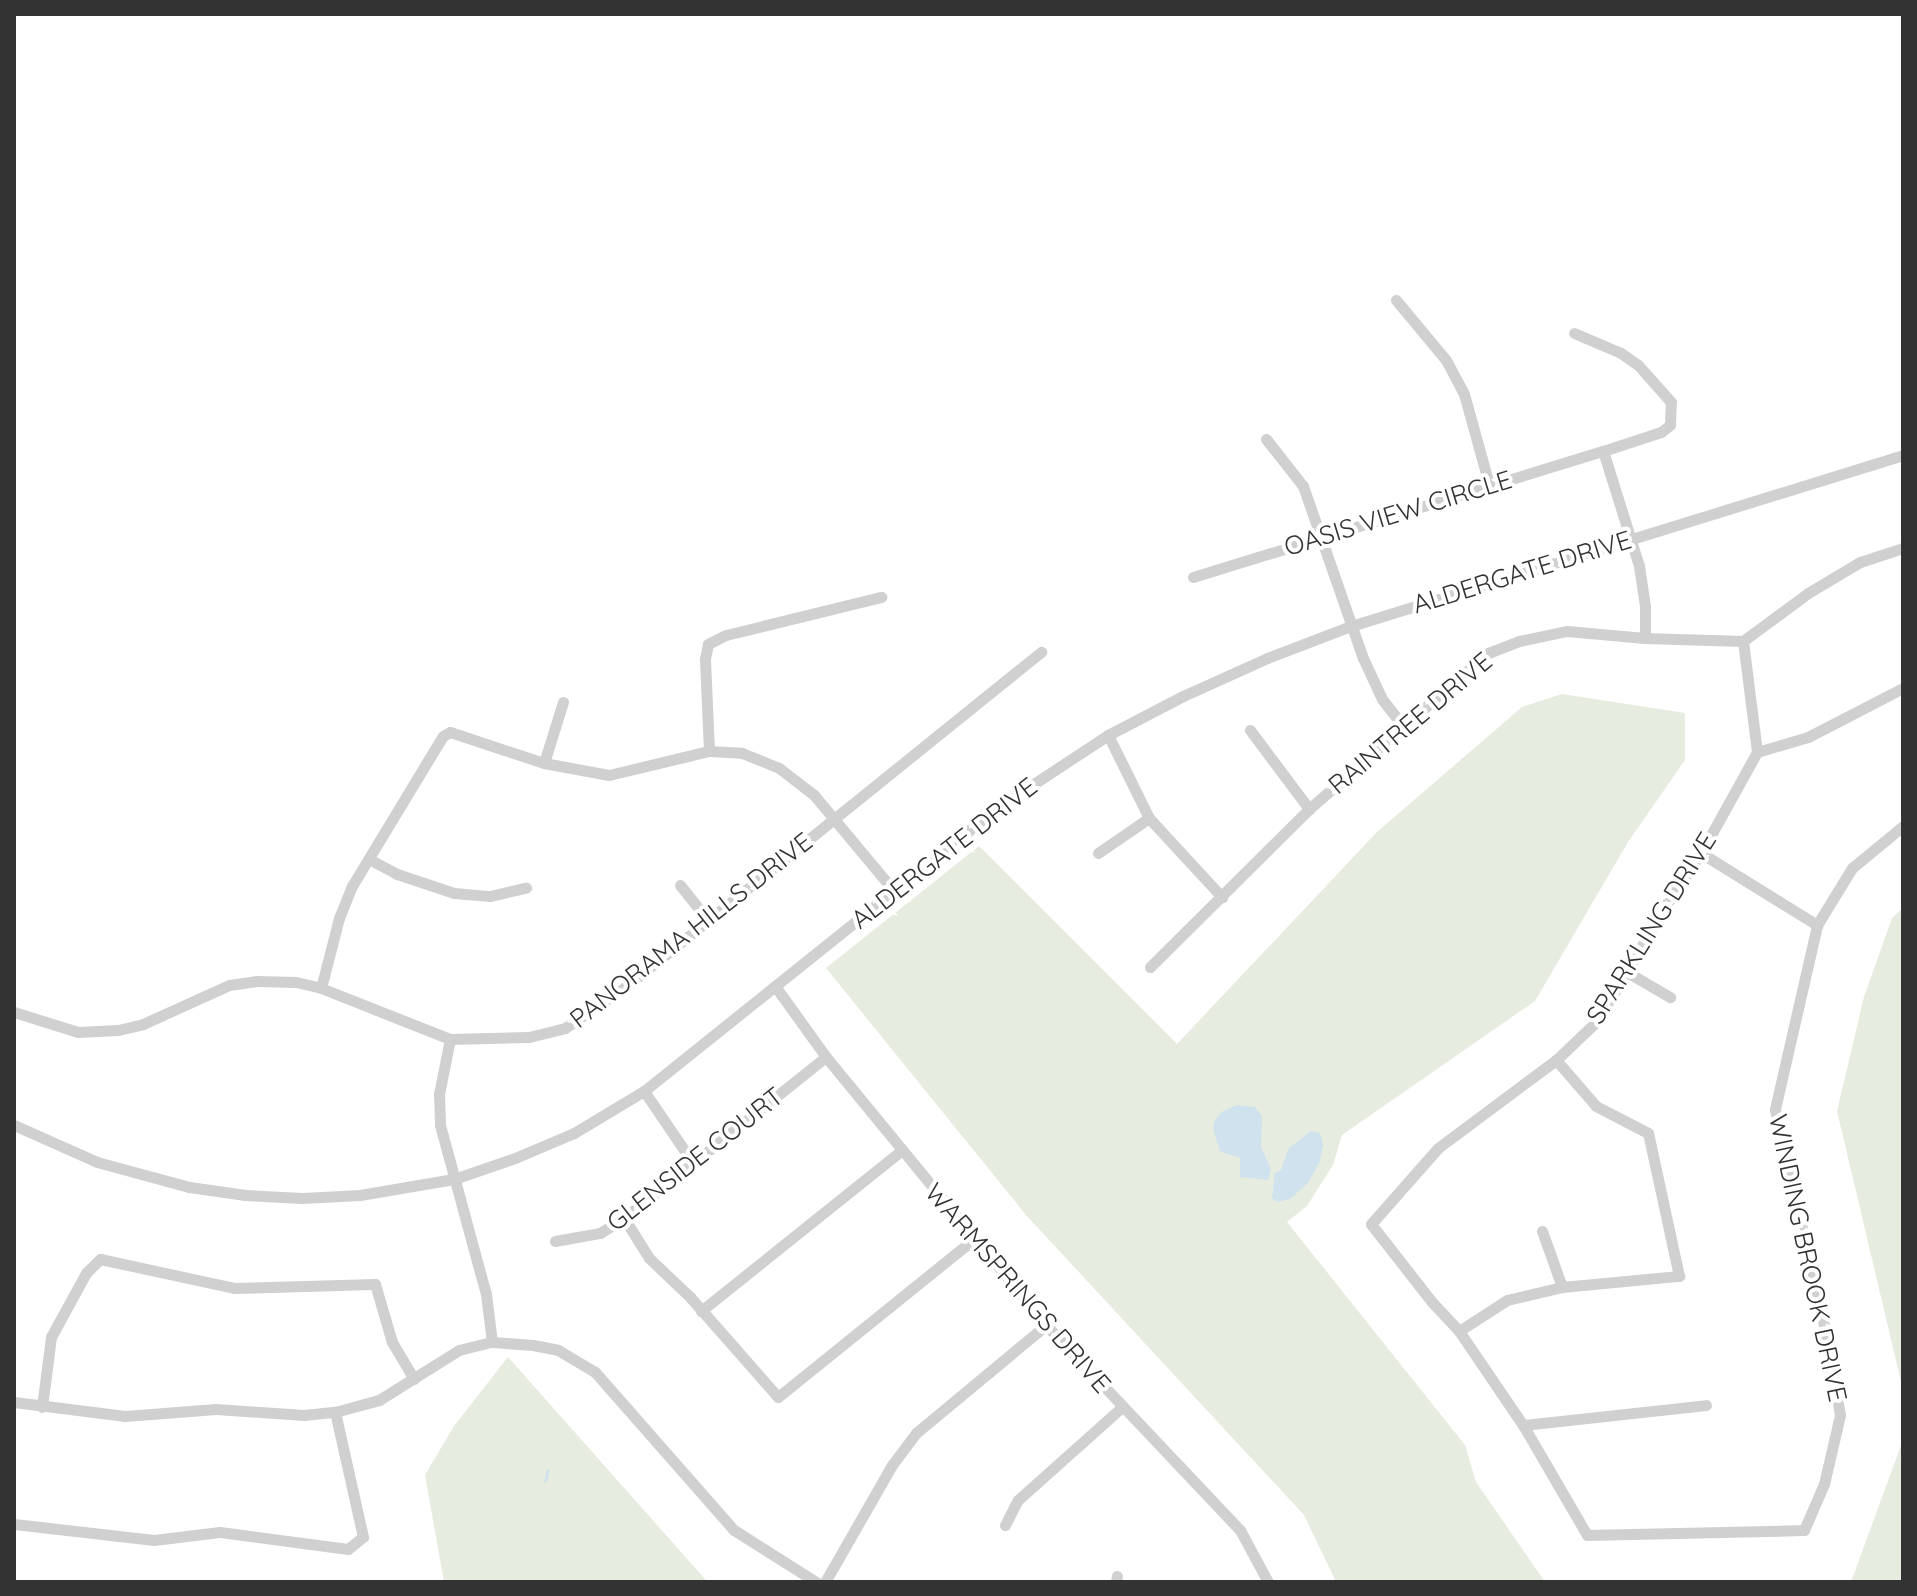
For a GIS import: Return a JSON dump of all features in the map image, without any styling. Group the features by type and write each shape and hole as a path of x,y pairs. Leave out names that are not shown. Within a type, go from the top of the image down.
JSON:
{"street":[{"path":"1396,300 1446,360 1464,394 1489,484"},
{"name":"OASIS VIEW CIRCLE","path":"1193,577 1603,451 1661,432 1670,425 1671,402 1638,365 1621,353 1574,333"},
{"path":"1266,439 1303,486 1351,626 1382,699 1402,725"},
{"path":"1603,451 1641,579 1645,638"},
{"name":"ALDERGATE DRIVE","path":"14,1125 97,1162 139,1175 189,1187 245,1195 302,1198 360,1195 454,1179 574,1133 644,1091 1000,806 1108,735 1267,658 1351,626 1903,455"},
{"path":"1903,548 1860,562 1808,593 1743,641 1757,752 1808,737 1903,688"},
{"path":"709,751 705,659 708,644 726,635 881,597"},
{"name":"RAINTREE DRIVE","path":"1150,967 1309,809 1488,653 1519,641 1567,631 1645,638 1743,641"},
{"name":"PANORAMA HILLS DRIVE","path":"14,1012 51,1026 99,1033 143,1024 229,985 256,981 296,982 321,988 450,1039 529,1037 565,1028 628,985 1041,652"},
{"path":"544,763 563,702"},
{"path":"1250,730 1309,809"},
{"path":"321,988 339,918 369,859 443,736 450,732 544,763 609,775 637,771 709,751 742,753 779,768 814,795 894,891"},
{"path":"1108,735 1149,818 1222,897"},
{"name":"SPARKLING DRIVE","path":"1459,1331 1432,1302 1371,1224 1438,1148 1556,1060 1595,1023 1661,912 1701,853 1757,752"},
{"path":"1098,853 1149,818"},
{"name":"WINDING BROOK DRIVE","path":"1523,1425 1587,1535 1804,1530 1824,1484 1840,1415 1822,1315 1775,1109 1817,925 1852,868 1903,826"},
{"path":"1701,853 1817,925"},
{"path":"369,859 397,874 454,893 490,896 526,888"},
{"path":"680,885 707,919"},
{"path":"1627,972 1670,997"},
{"name":"WARMSPRINGS DRIVE","path":"775,986 826,1057 901,1151 1046,1325 1121,1408 1240,1530 1268,1582"},
{"path":"450,1039 439,1094 440,1125 486,1294 492,1342"},
{"name":"GLENSIDE COURT","path":"555,1241 600,1233 624,1218 826,1057"},
{"path":"1556,1060 1596,1106 1648,1133 1679,1276 1562,1287 1507,1300 1459,1331 1523,1425 1706,1405"},
{"path":"644,1091 693,1163"},
{"path":"701,1311 901,1151"},
{"path":"624,1218 649,1258 778,1397 974,1239"},
{"path":"1542,1231 1562,1287"},
{"path":"42,1407 51,1337 86,1273 100,1259 234,1288 375,1284 382,1318 414,1379"},
{"path":"825,1582 892,1465 916,1433 1046,1325"},
{"path":"14,1402 125,1416 216,1409 304,1415 335,1412 379,1400 459,1350 492,1342 558,1350 595,1372 747,1542 816,1582"},
{"path":"1005,1525 1018,1500 1121,1408"},
{"path":"14,1524 154,1540 220,1532 348,1549 363,1537 335,1412"}],"shaded area":[{"path":"1562,694 1685,713 1685,760 1628,842 1535,1001 1342,1135 1333,1165 1307,1206 1287,1222 1465,1445 1476,1482 1545,1582 1336,1582 1304,1515 1026,1215 826,968 979,846 1177,1044 1377,832 1522,707"},
{"path":"1903,908 1903,1390 1837,1111 1864,997 1892,918"},
{"path":"508,1357 710,1582 444,1582 425,1475 454,1426"},
{"path":"1903,1440 1903,1582 1851,1582"}],"water":[{"path":"1237,1105 1255,1107 1262,1116 1261,1147 1271,1169 1268,1180 1240,1177 1240,1158 1220,1151 1213,1128 1215,1120 1223,1111"},
{"path":"1311,1131 1320,1133 1323,1145 1320,1161 1308,1183 1290,1199 1277,1202 1272,1198 1275,1173 1281,1170 1289,1148"}],"waterway":[{"path":"545,1481 548,1470"}]}
